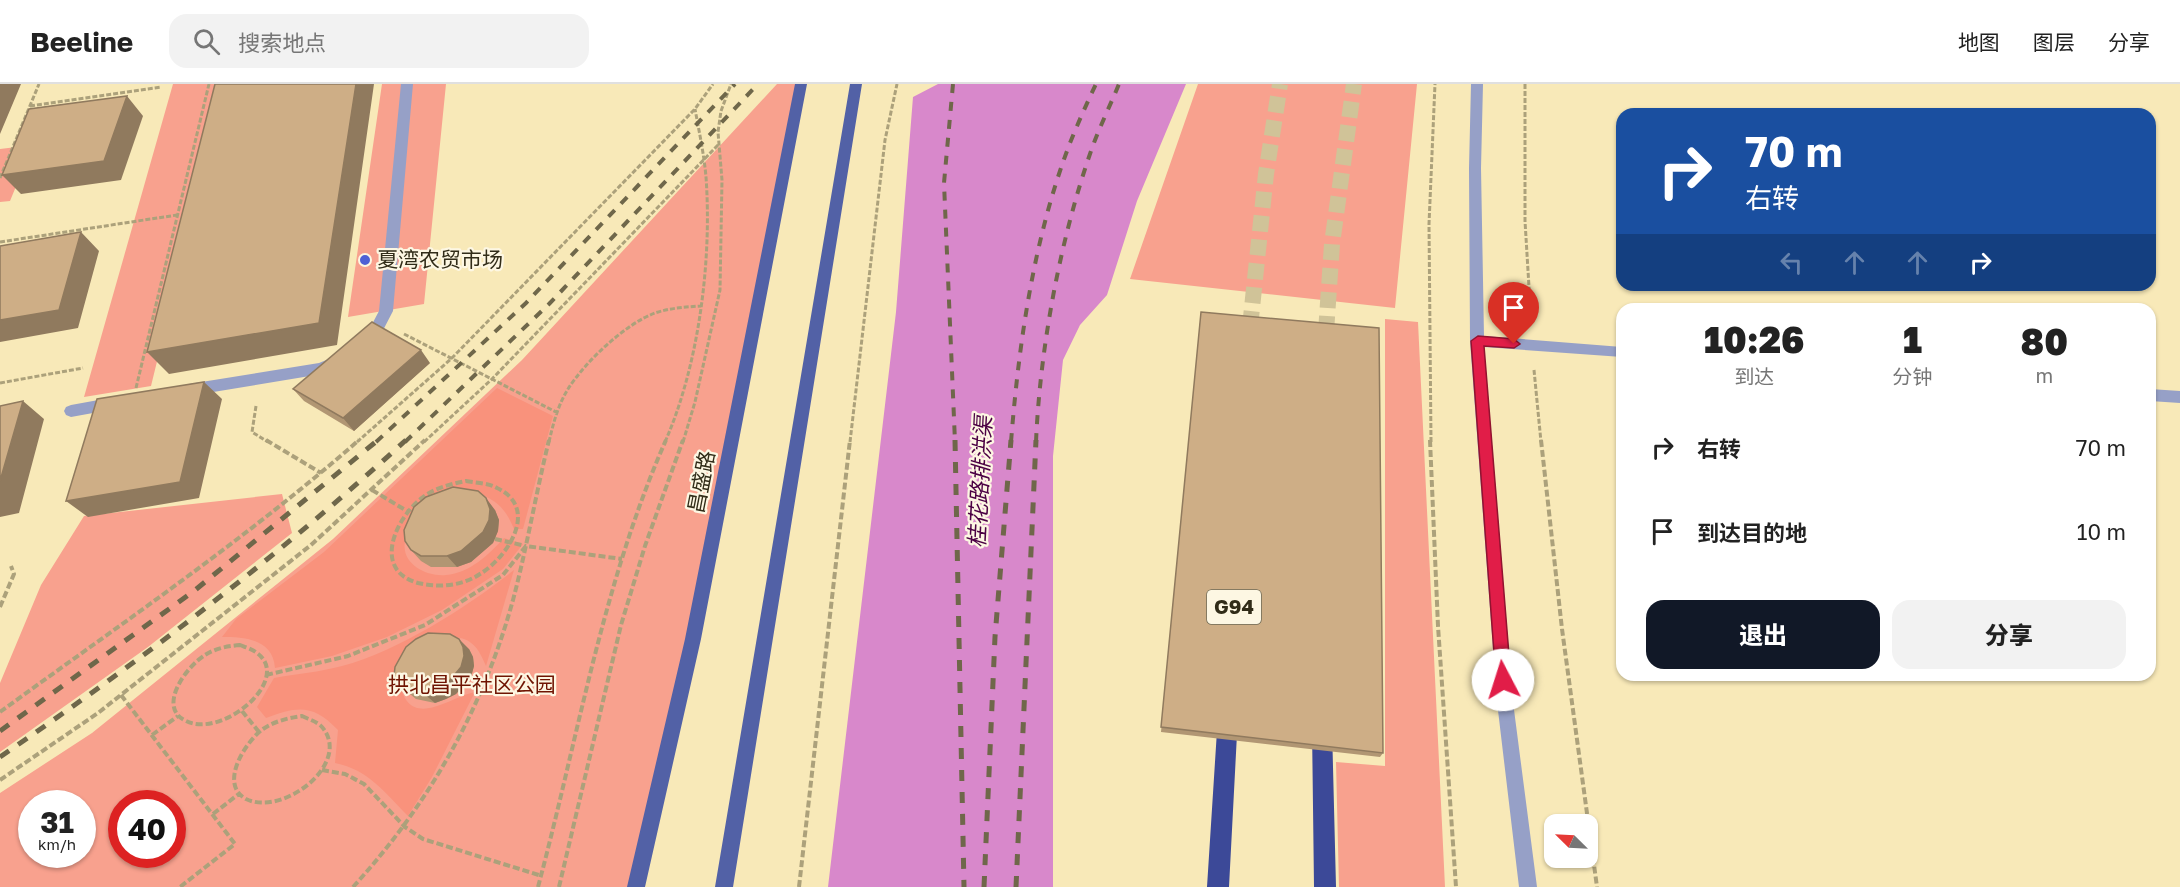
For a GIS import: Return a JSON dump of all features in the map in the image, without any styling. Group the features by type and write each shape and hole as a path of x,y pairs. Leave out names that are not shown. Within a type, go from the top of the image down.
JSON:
{"highway":[{"path":"1218,887 1229,696"},
{"path":"1322,711 1325,887"}],"main road":[{"name":"昌盛路","path":"636,887 693,639 801,84"},
{"path":"724,887 856,84"}],"street":[{"path":"179,392 322,368 352,354 374,334 386,311 407,84"},
{"path":"1477,84 1475,168 1478,341 1505,702 1528,887"},
{"path":"1478,341 1616,352"},
{"path":"2156,395 2180,397"},
{"path":"71,411 133,400"}],"path":[{"path":"0,178 39,84"},
{"path":"133,400 209,84"},
{"path":"0,712 186,577 321,473 451,358 696,109 713,84"},
{"path":"559,887 621,625 645,546 679,454 695,402 720,290 722,180 718,145 721,111 731,84"},
{"path":"798,887 885,141 897,84"},
{"path":"1435,84 1428,288 1431,486 1443,720 1456,887"},
{"path":"1525,84 1525,221 1544,490 1566,677 1597,887"},
{"path":"30,106 161,87"},
{"path":"538,887 562,798 598,642 646,485 674,421 701,306 705,284 707,233 704,160 696,109"},
{"path":"0,780 121,695 311,545 492,380 718,145"},
{"path":"0,242 178,215"},
{"path":"353,887 384,855 435,782 484,686 506,620 558,413 566,392 617,336 637,321 660,310 678,305 701,306"},
{"path":"378,326 411,337 558,413"},
{"path":"0,383 83,368"},
{"path":"260,378 252,432 321,473"},
{"path":"466,481 486,482 503,488 514,500 519,516 512,543 492,566 473,578 452,585 432,586 414,582 400,573 392,560 391,544 396,527 407,511 424,496 444,486 466,481"},
{"path":"372,490 407,511"},
{"path":"495,539 526,546 622,559"},
{"path":"266,675 349,657 422,627 455,609 507,571 526,546"},
{"path":"0,607 14,574 11,566"},
{"path":"240,645 253,648 263,656 266,675 259,693 242,711 217,724 201,726 188,723 178,716 174,706 174,694 178,681 199,659 213,651 227,646 240,645"},
{"path":"121,695 235,844 180,887"},
{"path":"242,711 259,732"},
{"path":"152,735 178,716"},
{"path":"302,716 315,720 325,728 330,740 329,754 322,770 312,783 297,794 280,801 257,802 249,801 240,793 235,782 234,769 239,756 259,732 288,718 302,716"},
{"path":"322,770 345,774 364,784 405,827 423,839 542,876"},
{"path":"213,814 240,793"}],"green space":[{"path":"173,84 225,84 151,386 84,397"},
{"path":"382,84 446,84 424,304 348,317"},
{"name":"拱北昌平社区公园","path":"777,84 797,84 689,638 634,887 0,887 0,793 92,733 333,539 522,360"},
{"path":"1198,84 1417,84 1395,308 1130,279"},
{"path":"33,145 10,201 0,202 0,149"},
{"path":"1385,319 1418,322 1445,887 1339,887 1336,762 1385,766"},
{"path":"282,494 292,533 148,647 0,752 0,683 41,585 84,516"}],"shaded area":[{"path":"497,388 553,416 523,529 514,529 507,515 498,505 473,491 412,525 405,547 406,554 415,566 430,573 446,575 471,567 504,538 523,544 503,569 442,610 387,637 332,656 275,668 273,658 263,645 248,639 222,637 236,619 324,552"},
{"path":"514,570 486,666 479,651 470,642 443,636 399,681 404,696 411,705 420,708 441,705 475,692 432,777 408,816 367,777 347,766 335,763 338,730 321,715 296,710 266,718 257,707 274,678 342,666 387,649 432,626"}],"water":[{"name":"桂花路排洪渠","path":"938,84 1186,84 1137,201 1107,295 1080,325 1063,360 1053,456 1053,887 828,887 896,312 913,97"}],"building":[{"path":"215,84 356,84 319,323 147,352"},
{"path":"127,96 104,161 2,175 29,109"},
{"path":"81,232 59,310 0,320 0,246"},
{"path":"1201,312 1379,328 1383,753 1161,727"},
{"path":"372,322 421,350 343,418 293,389"},
{"path":"204,382 180,482 66,501 97,399"},
{"path":"23,401 0,481 0,406"},
{"path":"453,487 478,491 486,498 490,509 489,520 483,532 461,551 447,556 421,556 411,550 405,541 404,530 414,507 426,497"},
{"path":"428,633 450,634 459,639 464,656 461,667 446,685 435,690 423,693 405,690 394,676 395,667 406,647"}],"tunnel":[{"path":"1250,327 1266,174 1280,84"},
{"path":"1326,332 1332,244 1354,84"}],"railway":[{"path":"376,442 526,303 735,84"},
{"path":"405,442 549,304 758,84"},
{"path":"953,84 944,183 955,442"},
{"path":"1011,442 1024,328 1038,252 1057,179 1096,84"},
{"path":"1036,442 1042,369 1061,257 1091,151 1119,84"},
{"path":"0,731 194,591 378,440"},
{"path":"0,757 209,606 309,525 406,440"},
{"path":"955,440 964,887"},
{"path":"984,887 995,637 1011,440"},
{"path":"1016,887 1036,440"}],"place":[{"name":"夏湾农贸市场","path":"365,260"}],"route":[{"path":"1503,680 1478,341 1514,344"}]}
